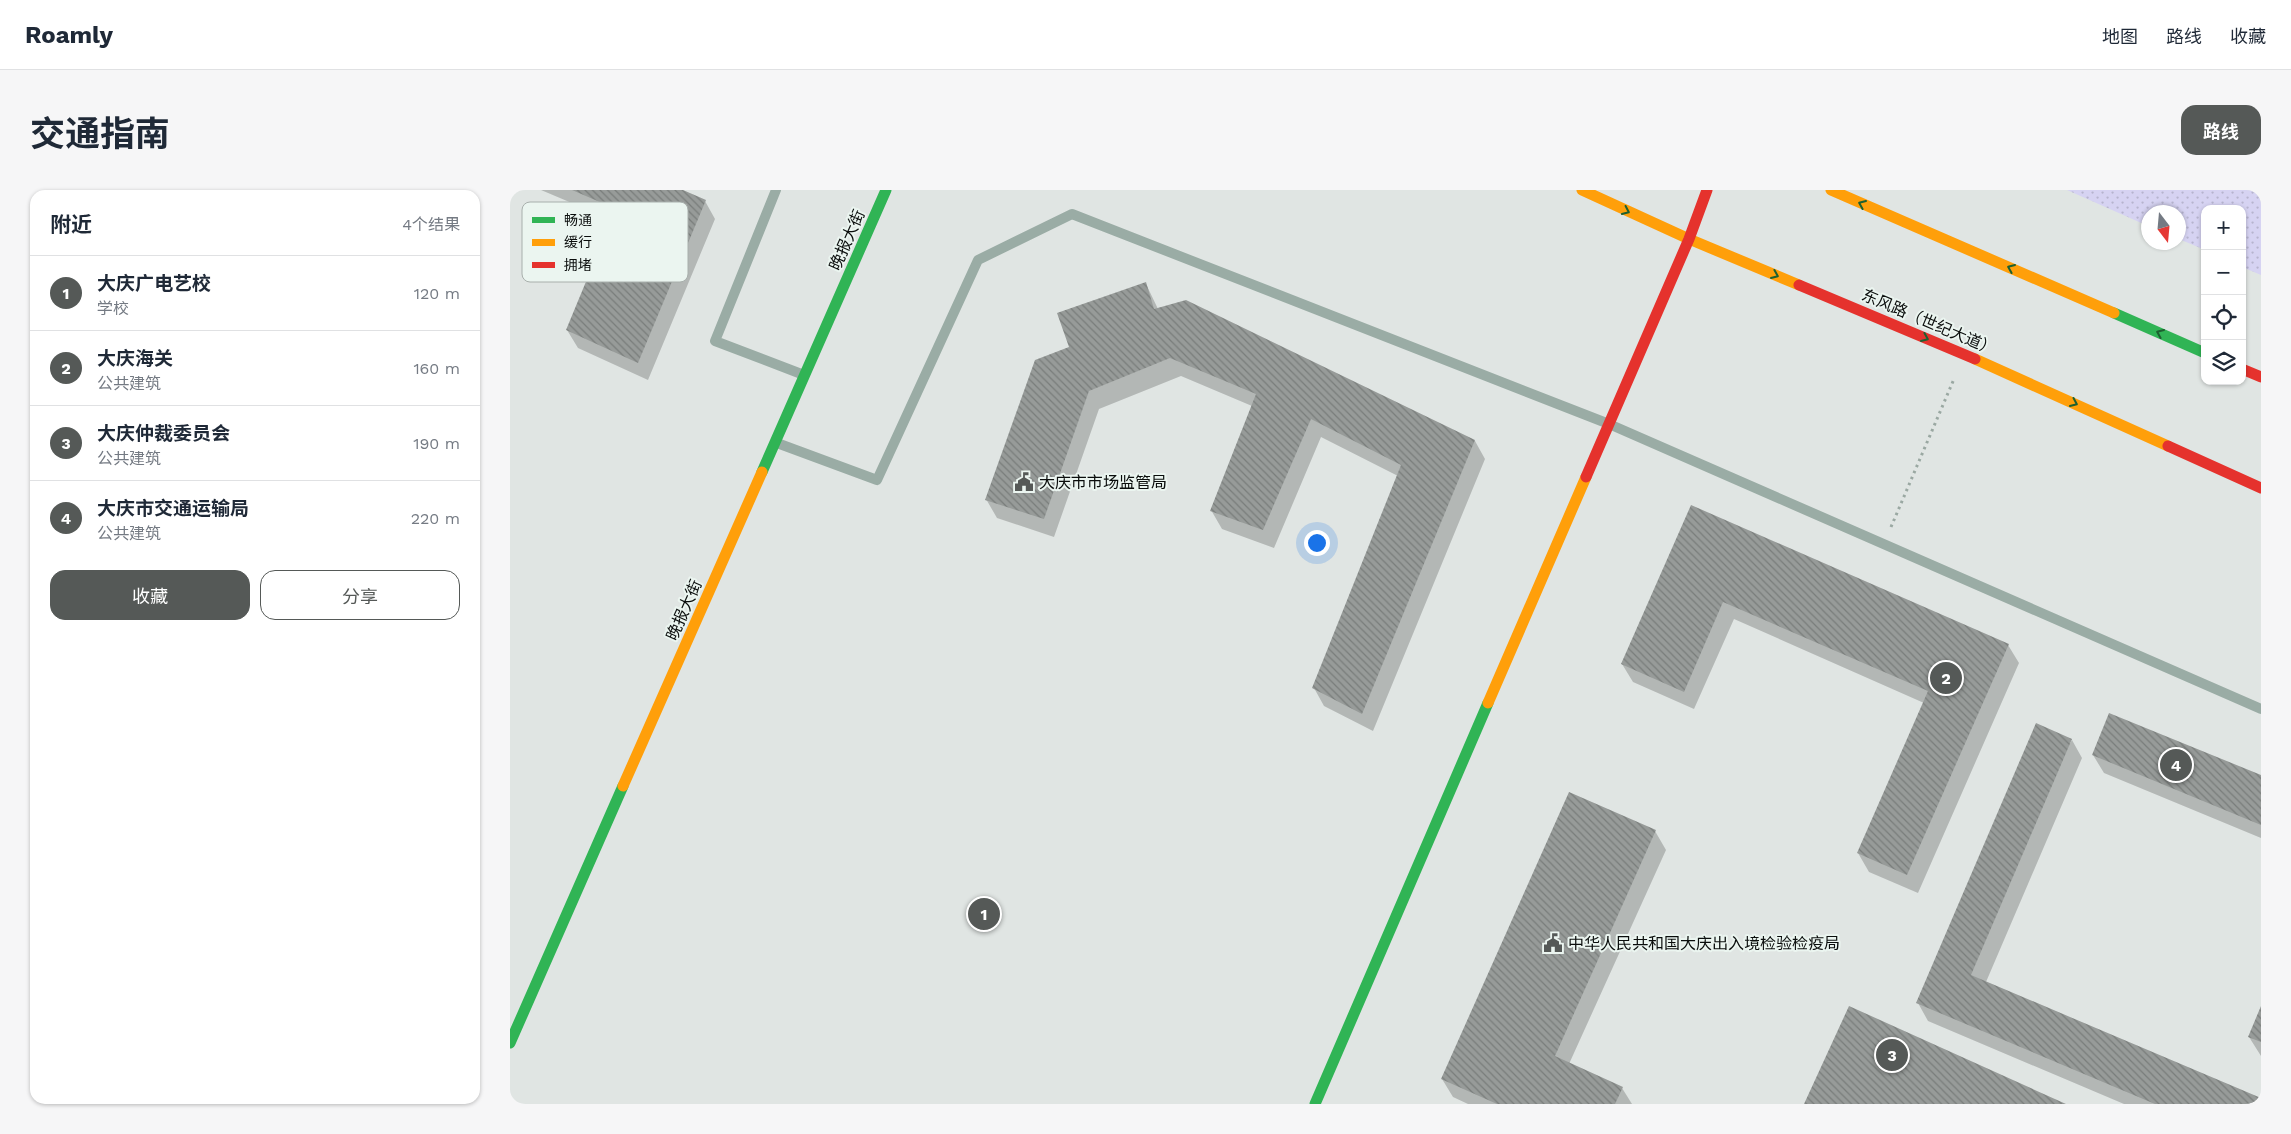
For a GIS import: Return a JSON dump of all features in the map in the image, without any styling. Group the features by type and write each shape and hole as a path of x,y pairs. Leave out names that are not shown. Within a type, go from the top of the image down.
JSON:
{"main road":[{"name":"晚报大街","path":"510,1043 886,190"},
{"name":"东风路（世纪大道）","path":"1582,190 1689,240 1964,354 2261,488"},
{"path":"1315,1104 1689,240 1707,190"},
{"path":"1830,190 2201,351"},
{"path":"2246,371 2261,377"}],"lane":[{"path":"776,190 714,341 805,376"},
{"path":"776,442 878,480 978,260 1072,214 1609,424 2261,709"}],"path":[{"path":"1884,544 1964,354"}],"shaded area":[{"path":"2067,190 2261,190 2261,275 2246,269 2246,205 2201,205 2201,248 2186,242 2186,205 2141,205 2141,223"}],"building":[{"path":"572,190 683,190 706,200 688,243 688,202 600,202"},
{"path":"586,282 672,282 638,363 566,330"},
{"name":"大庆市市场监管局","path":"1146,282 1154,309 1186,300 1475,440 1362,714 1312,688 1401,465 1311,419 1263,530 1210,511 1256,394 1170,358 1089,391 1044,519 985,500 1035,360 1069,347 1057,313"},
{"path":"1691,505 2009,644 1907,875 1857,853 1928,691 1723,602 1684,692 1621,664"},
{"path":"2109,713 2261,775 2261,825 2092,755"},
{"path":"2036,723 2072,739 1971,975 2261,1098 2261,1104 2155,1104 1916,1003"},
{"name":"中华人民共和国大庆出入境检验检疫局","path":"1569,792 1656,830 1555,1056 1623,1087 1615,1104 1497,1104 1441,1079"},
{"path":"1849,1006 2066,1104 1804,1104"},
{"path":"2261,1006 2261,1042 2248,1037"}],"traffic: fast":[{"path":"762,472 886,190"},
{"path":"2114,313 2201,351"},
{"path":"1315,1104 1488,703"},
{"path":"510,1043 623,786"}],"traffic: slow":[{"path":"1582,190 1689,239 1799,285"},
{"path":"1831,190 2114,313"},
{"path":"1975,359 2168,446"},
{"path":"623,786 762,472"},
{"path":"1488,703 1586,477"}],"traffic: jam":[{"path":"1586,477 1689,239 1707,190"},
{"path":"1799,285 1975,359"},
{"path":"2246,371 2261,377"},
{"path":"2168,446 2261,488"}],"place":[{"name":"大庆市市场监管局","path":"1024,482"},
{"name":"大庆海关","path":"1946,678"},
{"name":"大庆市交通运输局","path":"2176,765"},
{"name":"大庆广电艺校","path":"984,914"},
{"name":"中华人民共和国大庆出入境检验检疫局","path":"1553,943"},
{"name":"大庆仲裁委员会","path":"1892,1055"}]}
